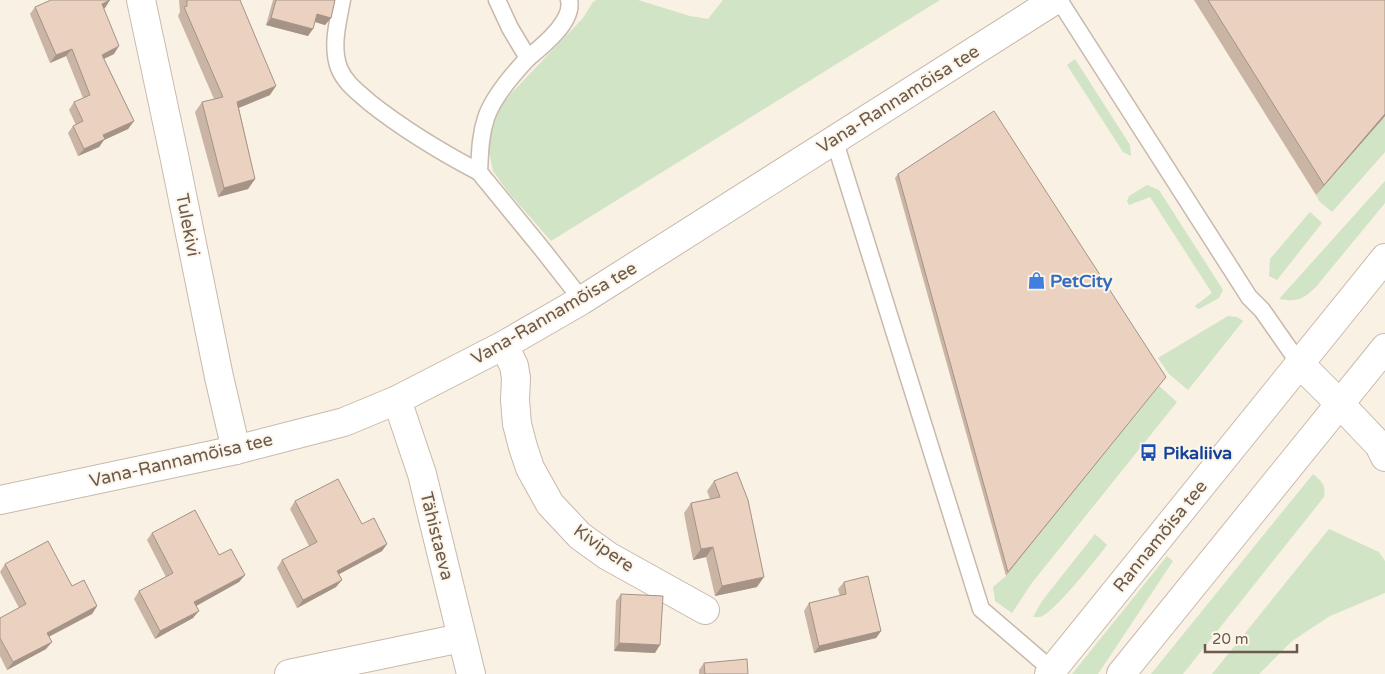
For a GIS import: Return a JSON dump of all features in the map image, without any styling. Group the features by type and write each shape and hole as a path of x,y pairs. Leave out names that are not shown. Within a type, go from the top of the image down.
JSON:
{"street":[{"name":"Tulekivi","path":"141,0 219,377 236,450"},
{"name":"Vana-Rannamõisa tee","path":"0,500 236,450 344,422 397,400 504,345 582,300 834,139 1057,0"},
{"name":"Rannamõisa tee","path":"1050,672 1385,258"},
{"name":"Kivipere","path":"504,345 514,366 517,424 523,447 530,468 550,504 580,536 608,556 705,610"},
{"path":"1121,674 1385,348"},
{"path":"1299,363 1379,445 1385,457"},
{"name":"Tähistaeva","path":"397,400 422,474 471,674"},
{"path":"289,674 461,638"}],"lane":[{"path":"342,0 335,44 339,68 350,86 386,115 441,152 479,172 582,300"},
{"path":"497,0 510,28 528,58"},
{"path":"479,172 481,142 486,118 498,94 528,58 553,36 562,25 570,8 569,0"},
{"path":"1057,0 1249,297 1262,310 1299,363"},
{"path":"834,139 981,609 1050,672"}],"green space":[{"path":"597,0 638,0 690,16 708,19 723,0 940,0 551,241 509,193 493,171 488,146 490,126 503,102 583,18 593,2"},
{"path":"1075,59 1130,145 1131,156 1123,152 1067,65"},
{"path":"1385,116 1385,152 1332,212 1319,201 1316,195"},
{"path":"1385,181 1385,203 1315,288 1299,299 1279,299"},
{"path":"1147,185 1159,190 1223,290 1219,298 1199,309 1195,307 1196,305 1212,293 1150,197 1129,205 1127,201 1129,196"},
{"path":"1310,212 1322,223 1277,280 1269,276 1270,259"},
{"path":"1228,316 1237,317 1243,321 1188,390 1169,374 1158,358"},
{"path":"1159,386 1177,402 1031,584 1012,613 995,601 993,587 1006,576"},
{"path":"1313,474 1323,484 1324,497 1183,674 1151,674"},
{"path":"1329,529 1379,552 1385,561 1385,593 1330,616 1292,641 1259,674 1212,674"},
{"path":"1095,534 1107,545 1075,585 1055,606 1040,617 1033,617 1042,601"},
{"path":"1167,556 1173,561 1098,674 1072,674"}],"building":[{"path":"51,0 110,0 102,4 119,46 102,55 134,121 103,135 105,139 84,149 73,126 83,121 74,102 90,95 72,49 56,55 35,7"},
{"path":"187,0 240,0 276,86 237,102 255,179 224,188 202,102 223,97 184,7 187,6"},
{"path":"276,0 335,0 331,18 317,14 313,29 271,18"},
{"path":"1208,0 1385,0 1385,114 1324,185"},
{"path":"994,111 1166,377 1008,572 898,174"},
{"path":"737,472 748,500 764,577 722,586 713,547 701,549 691,503 720,497 714,481"},
{"path":"338,479 362,524 374,518 387,544 337,571 342,580 303,600 282,560 317,542 295,501"},
{"path":"195,510 219,555 231,549 245,575 194,602 199,611 160,631 139,591 173,573 152,533"},
{"path":"48,541 72,586 84,580 97,606 47,633 52,642 13,662 0,638 0,618 26,604 5,564"},
{"path":"868,576 881,631 819,646 809,603 846,594 844,582"},
{"path":"621,594 663,596 660,645 619,643"},
{"path":"747,659 748,674 705,674 704,663"}],"place":[{"name":"PetCity","path":"1036,281"},
{"name":"Pikaliiva","path":"1149,453"}]}
